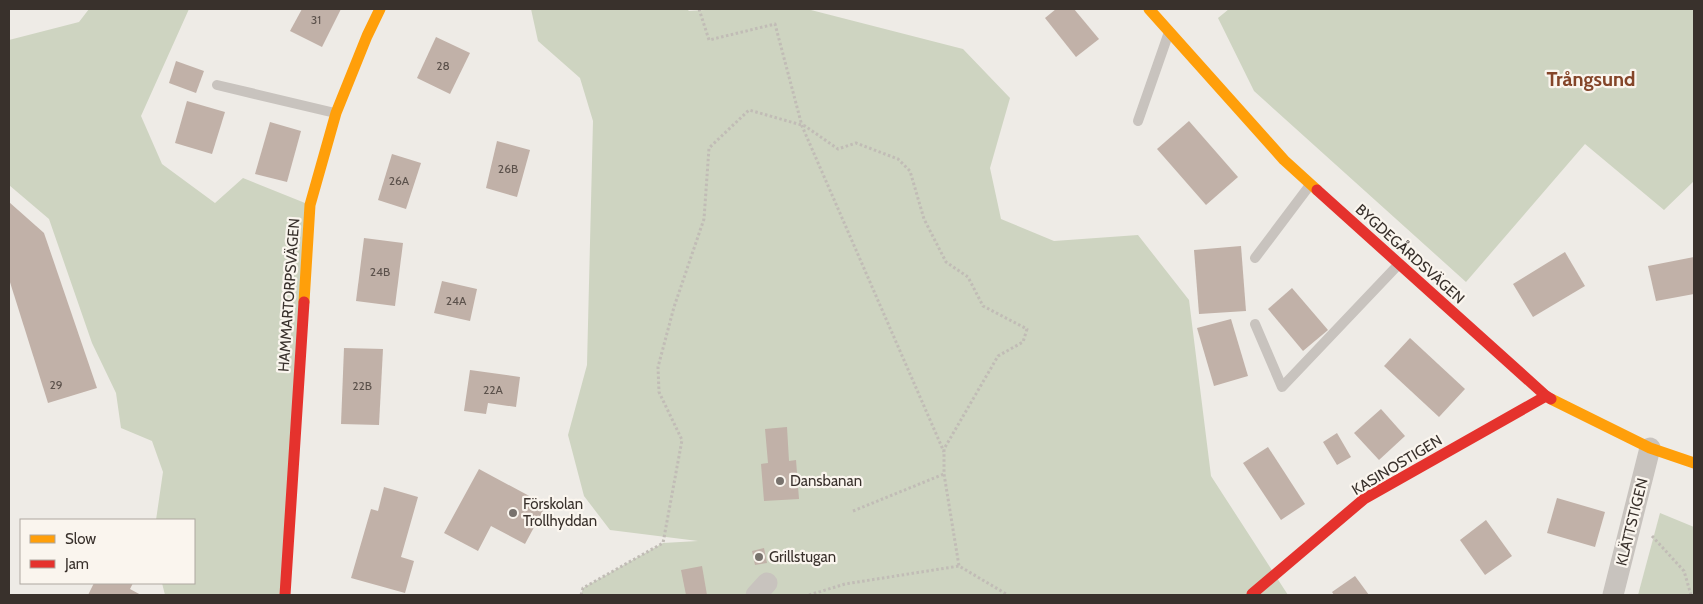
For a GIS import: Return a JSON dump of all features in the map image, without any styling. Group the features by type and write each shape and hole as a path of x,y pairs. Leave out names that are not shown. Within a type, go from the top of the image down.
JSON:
{"street":[{"name":"HAMMARTORPSVÄGEN","path":"285,595 310,205 336,113 380,9"},
{"name":"BYGDEGÅRDSVÄGEN","path":"1149,9 1284,160 1546,396 1650,448 1694,464"},
{"name":"KASINOSTIGEN","path":"1252,594 1364,499 1546,396"},
{"name":"KLÄTTSTIGEN","path":"1613,595 1650,448"}],"lane":[{"path":"1138,121 1169,31"},
{"path":"217,85 336,113"},
{"path":"1255,258 1311,184"},
{"path":"1255,324 1282,387 1399,264"}],"path":[{"path":"699,9 709,40 775,24 802,126 944,453"},
{"path":"581,595 583,588 663,543 682,440 659,392 658,367 674,307 704,219 709,148 749,110 802,126 838,148 856,143 898,159 910,171 924,219 946,262 968,277 983,306 1027,329 1023,342 998,356 944,449 944,474 959,566"},
{"path":"853,510 944,474"},
{"path":"1633,516 1684,571 1691,595"},
{"path":"809,595 844,584 959,566 1008,595"}],"green space":[{"path":"89,9 189,9 141,116 162,164 215,203 243,178 310,205 285,595 165,595 162,584 195,584 195,519 156,519 163,472 152,441 121,428 116,393 92,343 49,219 9,185 9,40 79,22"},
{"path":"531,9 687,9 689,11 807,9 963,49 1010,98 990,168 1001,219 1054,241 1138,235 1189,300 1211,476 1288,595 581,595 583,588 663,543 698,541 610,530 584,496 568,435 587,365 593,121 580,78 538,41"},
{"path":"1229,9 1694,9 1694,181 1664,210 1585,144 1466,282 1254,91 1218,18"},
{"path":"1660,513 1694,527 1694,595 1638,595"}],"building":[{"path":"302,9 341,9 322,47 290,31"},
{"path":"1056,9 1074,9 1099,39 1076,57 1045,18"},
{"path":"436,37 470,53 450,94 417,78"},
{"path":"176,61 204,71 196,93 169,83"},
{"path":"187,101 225,112 212,154 175,143"},
{"path":"1189,121 1238,177 1206,205 1157,149"},
{"path":"270,122 301,131 287,182 255,174"},
{"path":"497,141 530,150 517,197 486,188"},
{"path":"392,154 421,163 406,209 378,200"},
{"path":"9,202 44,233 97,388 48,403 9,279"},
{"path":"364,238 403,243 395,306 356,301"},
{"path":"1241,246 1246,311 1199,314 1194,250"},
{"path":"1565,252 1585,286 1533,317 1513,284"},
{"path":"1694,257 1694,294 1656,301 1648,266"},
{"path":"442,281 477,289 470,321 434,313"},
{"path":"1292,288 1328,330 1303,351 1268,309"},
{"path":"1231,319 1248,376 1214,386 1197,328"},
{"path":"1410,338 1465,389 1439,417 1384,366"},
{"path":"344,348 383,349 379,425 341,424"},
{"path":"470,370 520,377 516,407 488,403 486,414 464,411"},
{"path":"1381,409 1405,436 1379,460 1354,433"},
{"name":"Dansbanan","path":"787,427 789,461 796,460 799,499 764,501 761,464 768,463 765,429"},
{"path":"1337,433 1351,457 1337,465 1323,442"},
{"path":"1268,447 1305,504 1281,520 1243,463"},
{"path":"479,469 546,505 525,544 491,526 478,551 444,533"},
{"path":"384,487 418,497 401,557 414,561 405,593 351,578 371,509 378,511"},
{"path":"1557,498 1605,512 1595,547 1547,533"},
{"path":"1486,520 1512,556 1485,575 1460,540"},
{"name":"Grillstugan","path":"764,548 767,563 755,565 752,551"},
{"path":"702,566 707,595 686,595 681,570"},
{"path":"1355,576 1369,595 1334,595 1332,592"},
{"path":"94,584 132,584 130,589 141,595 88,595"}],"traffic: slow":[{"path":"304,302 310,205 336,113 380,9"},
{"path":"1149,9 1284,160 1317,190"},
{"path":"1551,399 1650,448 1694,463"}],"traffic: jam":[{"path":"1317,190 1551,399"},
{"path":"285,595 304,302"},
{"path":"1252,594 1364,499 1546,396"}],"place":[{"name":"Dansbanan","path":"780,481"},
{"name":"Förskolan Trollhyddan","path":"513,513"},
{"name":"Grillstugan","path":"759,557"}],"district":[{"name":"Trångsund","path":"1591,79"}]}
